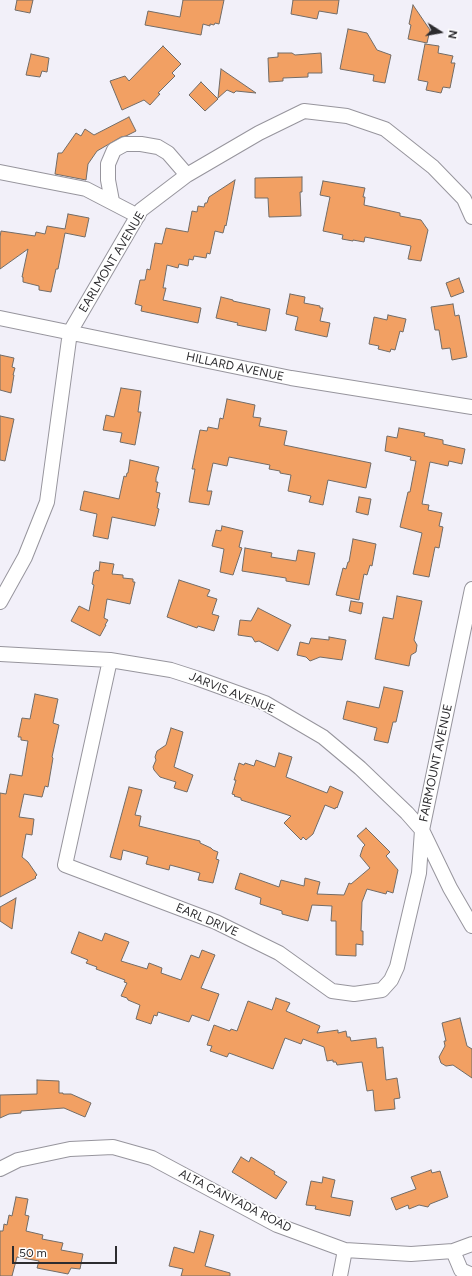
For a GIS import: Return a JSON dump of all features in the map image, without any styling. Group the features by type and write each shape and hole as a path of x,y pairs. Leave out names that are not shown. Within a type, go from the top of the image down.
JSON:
{"street":[{"name":"EARLMONT AVENUE","path":"0,602 25,557 47,502 70,332 141,210 187,175 259,133 304,111 347,116 385,129 433,167 464,198 472,217"},
{"path":"112,202 108,180 108,164 114,150 125,144 142,144 158,147 168,153 187,175"},
{"path":"0,172 86,189 138,216"},
{"name":"HILLARD AVENUE","path":"0,318 291,378 472,407"},
{"name":"FAIRMOUNT AVENUE","path":"472,589 422,830 450,888 472,926"},
{"name":"JARVIS AVENUE","path":"0,654 110,660 171,670 265,704 323,737 360,768 407,813 422,830"},
{"name":"EARL DRIVE","path":"110,660 65,864 216,922 279,953 332,991 354,994 382,990 391,980 397,967 419,874 422,830"},
{"name":"ALTA CANYADA ROAD","path":"0,1169 18,1160 70,1149 113,1147 152,1158 277,1225 345,1250 411,1254 453,1251 472,1244"},
{"path":"340,1276 345,1250"},
{"path":"453,1251 461,1270 472,1275"}],"building":[{"path":"17,0 33,0 30,13 15,10"},
{"path":"183,0 224,0 219,24 210,24 210,26 203,24 201,35 145,25 148,11 180,17"},
{"path":"293,0 339,0 337,14 319,11 317,19 291,14"},
{"path":"413,5 430,30 427,43 408,39"},
{"path":"348,29 367,33 377,50 391,55 385,83 373,81 374,75 340,69"},
{"path":"425,44 439,46 438,53 453,56 451,63 455,63 450,88 443,87 441,93 426,90 428,82 418,80"},
{"path":"163,46 181,64 172,73 175,76 158,93 160,94 150,105 144,100 122,110 110,81 125,76 129,81"},
{"path":"278,53 292,53 295,55 321,53 322,73 308,73 308,77 283,78 283,81 269,82 268,58 278,57"},
{"path":"31,54 49,58 47,72 42,71 40,77 26,75"},
{"path":"221,69 256,93 236,91 234,93 227,90 218,98"},
{"path":"201,82 218,99 205,111 189,95"},
{"path":"129,117 136,131 121,137 97,151 88,164 86,180 55,174 58,153 62,153 76,133 81,136 85,129 94,135"},
{"path":"302,177 302,192 300,192 301,216 269,217 268,198 255,198 255,178"},
{"path":"235,180 226,226 225,225 223,233 215,231 210,254 207,253 206,258 194,256 193,260 189,259 188,266 179,264 178,268 167,265 163,288 166,288 163,300 201,308 198,323 141,311 142,306 135,304 140,280 145,280 147,269 150,270 155,243 162,244 166,228 188,232 192,211 197,212 198,206 204,207 209,197"},
{"path":"323,181 365,188 363,197 365,197 364,205 400,213 400,216 421,220 428,230 421,261 408,259 411,246 365,237 364,242 353,241 342,239 343,235 323,231 330,197 320,195"},
{"path":"68,214 89,218 85,237 65,233 58,269 56,269 51,292 39,290 39,286 23,282 22,277 28,249 0,269 1,231 35,236 36,232 45,234 47,226 65,229"},
{"path":"459,278 464,292 451,297 446,283"},
{"path":"290,294 305,297 304,303 323,308 320,321 330,323 327,337 295,330 298,317 286,314"},
{"path":"221,297 270,309 266,331 237,325 238,323 216,318"},
{"path":"453,304 455,316 459,315 467,357 452,360 450,348 442,349 439,330 435,330 431,307"},
{"path":"388,315 406,319 403,332 400,331 395,350 391,349 390,352 378,349 379,346 369,344 374,317 387,320"},
{"path":"0,355 14,358 12,367 15,368 11,393 0,390"},
{"path":"121,388 141,391 138,412 141,412 135,445 120,442 122,433 103,430 106,415 114,417"},
{"path":"227,399 255,405 253,417 261,418 259,426 287,431 284,445 371,463 366,488 328,480 323,505 309,502 311,496 288,491 291,475 269,469 270,465 229,457 227,466 213,463 207,491 212,491 209,505 189,502 195,469 192,469 200,430 207,431 208,427 218,429 220,418 223,419"},
{"path":"0,416 14,419 5,461 0,460"},
{"path":"399,428 425,433 424,436 443,440 443,444 465,449 462,464 449,461 448,466 430,462 422,504 429,505 428,510 442,513 439,526 443,527 439,548 435,547 429,577 413,574 422,533 400,527 408,492 410,492 416,461 410,460 411,457 385,451 387,436 397,438"},
{"path":"130,460 159,467 156,478 156,482 158,482 156,492 160,493 157,508 159,509 155,526 112,517 108,539 93,536 97,514 80,510 84,491 119,499 124,476 126,477 128,473"},
{"path":"359,497 371,499 368,515 356,512"},
{"path":"222,526 243,531 239,547 242,548 233,575 220,572 224,549 212,546 216,530 221,531"},
{"path":"353,539 376,544 372,566 370,565 367,575 364,574 359,600 336,595 343,568 346,569 349,562"},
{"path":"245,548 272,553 271,557 296,561 298,550 315,553 309,585 286,581 286,578 242,571"},
{"path":"100,562 114,564 112,574 123,575 123,578 133,579 133,582 135,582 130,604 107,599 104,618 108,620 100,636 71,621 79,606 89,611 94,585 92,584 94,572 96,570 99,571"},
{"path":"179,580 210,590 207,596 217,599 212,614 219,616 214,631 198,626 197,628 167,617"},
{"path":"397,596 422,601 414,640 417,645 416,652 411,655 409,666 375,659 383,617 393,619"},
{"path":"351,601 363,603 361,614 349,611"},
{"path":"258,608 291,625 278,651 259,641 255,642 252,637 238,635 240,620 251,621"},
{"path":"329,637 346,640 342,660 320,657 310,661 306,657 297,655 300,642 309,644 311,638 329,640"},
{"path":"384,687 403,691 396,722 393,722 388,743 374,740 377,728 343,719 347,701 379,708"},
{"path":"35,694 58,699 53,723 59,725 52,757 48,787 45,786 42,797 24,794 19,817 34,819 32,835 26,834 22,857 28,862 37,875 35,877 36,878 0,897 0,793 6,794 10,774 22,776 28,741 21,740 21,737 18,737 22,718 30,719"},
{"path":"171,728 183,732 174,767 193,775 187,792 174,788 176,782 160,777 153,767 156,760 155,757 157,751 166,745"},
{"path":"279,753 292,757 286,777 327,793 330,786 343,792 337,808 336,807 335,809 325,805 313,834 306,840 303,837 301,840 284,823 291,816 241,800 241,798 232,794 239,763 254,766 256,760 275,767"},
{"path":"129,787 142,790 135,815 141,816 139,826 200,841 200,843 218,852 216,859 219,860 213,883 198,880 200,873 170,865 169,870 146,864 148,857 123,850 121,860 110,857"},
{"path":"366,828 390,852 386,856 398,870 393,893 387,891 386,894 367,889 362,902 361,931 363,931 363,945 356,944 356,956 336,955 336,921 331,921 332,906 312,905 308,921 282,914 282,911 260,904 261,898 235,889 240,873 279,887 281,880 304,886 305,878 320,882 317,894 344,895 349,883 351,884 370,868 360,856 365,845 357,836"},
{"path":"16,898 12,929 0,921 0,907"},
{"path":"79,932 102,941 105,933 129,942 121,961 147,969 149,963 162,968 161,973 181,980 191,955 199,958 202,950 215,955 201,988 219,994 209,1021 192,1015 189,1022 158,1012 157,1016 154,1015 151,1024 136,1019 140,1005 121,996 127,983 124,982 125,980 96,969 97,967 86,963 88,960 71,953"},
{"path":"276,998 290,1003 286,1011 320,1026 317,1033 338,1030 338,1033 346,1031 347,1037 350,1037 351,1041 376,1038 377,1048 383,1047 386,1080 397,1078 400,1098 394,1099 395,1109 375,1111 373,1090 367,1091 362,1062 337,1065 336,1062 333,1062 333,1060 327,1061 324,1047 303,1039 301,1044 285,1038 273,1069 229,1053 227,1057 210,1051 212,1046 207,1045 214,1025 230,1031 231,1029 237,1031 248,1001 272,1010"},
{"path":"460,1018 467,1046 472,1049 472,1078 453,1065 446,1066 441,1063 439,1057 445,1046 444,1041 446,1041 442,1023"},
{"path":"37,1080 59,1081 59,1093 71,1094 91,1103 85,1117 64,1108 21,1111 21,1113 9,1114 0,1118 0,1095 37,1094"},
{"path":"241,1157 249,1162 251,1157 275,1172 274,1174 287,1182 276,1199 232,1172"},
{"path":"431,1170 432,1173 440,1171 448,1197 430,1204 428,1207 419,1205 409,1209 408,1205 396,1210 391,1198 416,1189 411,1177"},
{"path":"323,1177 335,1180 331,1197 353,1201 350,1216 315,1209 316,1206 306,1205 311,1181 322,1183"},
{"path":"16,1197 28,1199 25,1215 29,1216 26,1231 43,1235 42,1239 63,1243 61,1250 83,1254 80,1269 71,1268 68,1274 37,1268 39,1261 17,1257 12,1276 0,1276 0,1231 3,1231 4,1224 7,1225 9,1215 12,1216"},
{"path":"200,1231 214,1235 205,1266 230,1273 230,1276 181,1276 183,1269 169,1266 174,1247 194,1253"}]}
